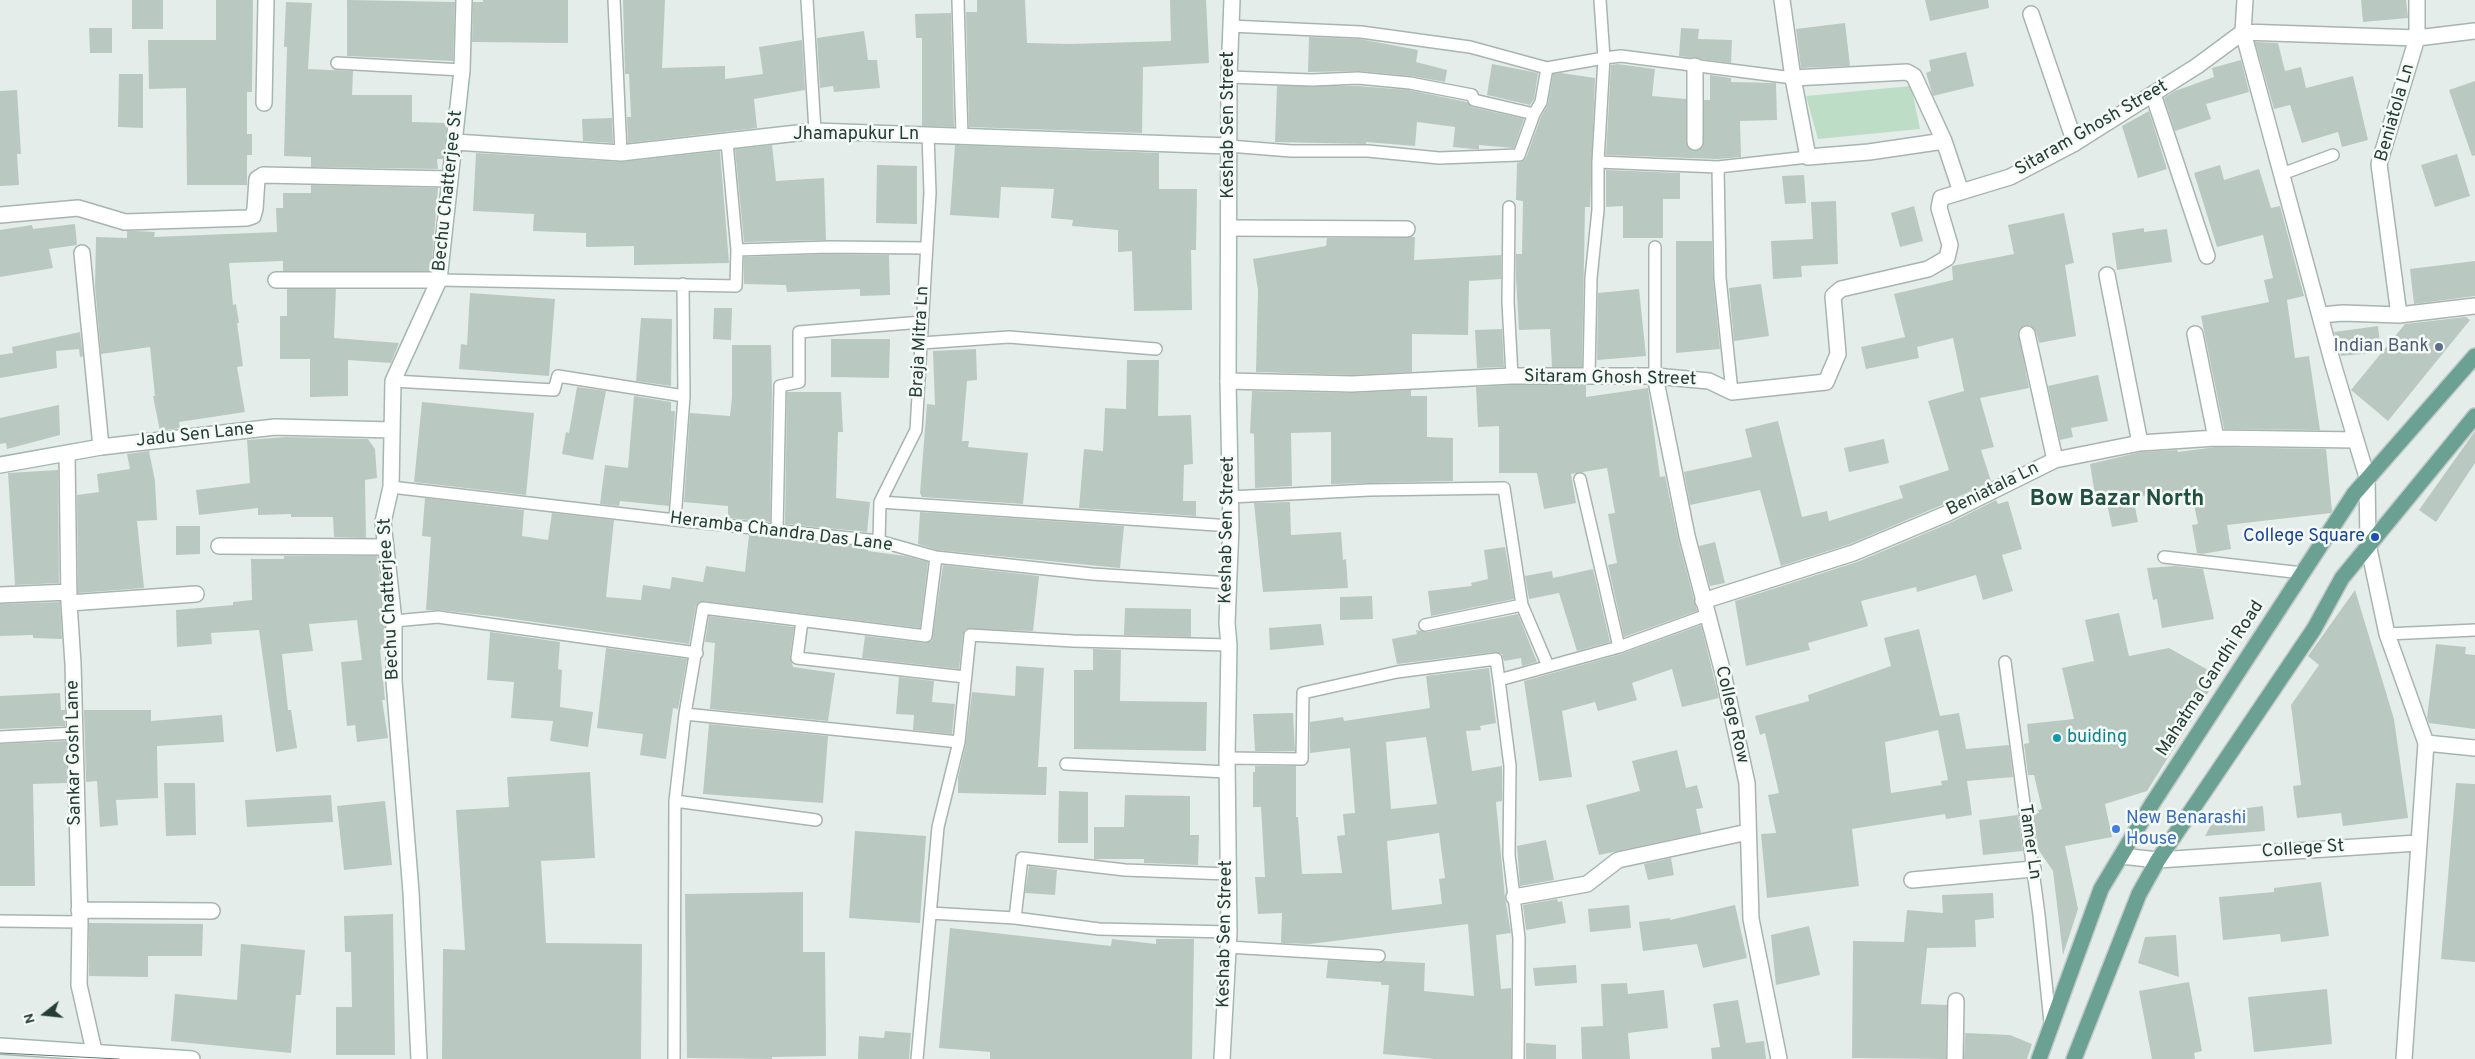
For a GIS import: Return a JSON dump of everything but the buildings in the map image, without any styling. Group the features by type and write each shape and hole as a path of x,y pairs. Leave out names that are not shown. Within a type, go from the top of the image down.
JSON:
{"main road":[{"name":"Mahatma Gandhi Road","path":"2039,1059 2050,1022 2101,889 2121,856 2302,573 2367,477 2475,356"},
{"path":"2074,1059 2140,894 2158,860 2314,629 2342,578 2475,416"}],"street":[{"path":"264,103 266,0"},
{"name":"Bechu Chatterjee St","path":"419,1059 411,892 394,681 394,621 383,522 391,487 393,381 440,280 448,179 462,70 464,0"},
{"name":"Keshab Sen Street","path":"1222,1059 1228,940 1227,765 1229,646 1227,623 1231,526 1228,381 1229,77 1232,0"},
{"path":"1782,0 1793,78 1808,157 1868,152 1944,141"},
{"path":"2245,0 2243,32 2367,477 2368,544 2388,634 2426,743 2404,1059"},
{"name":"Beniatola Ln","path":"2399,315 2379,164 2417,38 2417,0"},
{"path":"2031,14 2075,143"},
{"path":"2243,32 2417,38 2475,31"},
{"name":"Sitaram Ghosh Street","path":"1228,381 1352,384 1589,374 1655,376 1709,381 1732,392 1826,382 1838,354 1833,296 1841,288 1928,269 1946,258 1950,245 1943,228 1939,208 1940,198 2010,177 2075,143 2153,94 2243,32"},
{"path":"1695,66 1695,142"},
{"path":"1793,78 1907,72 1917,81 1944,141 1961,192"},
{"path":"2153,94 2207,256"},
{"name":"Jhamapukur Ln","path":"454,142 620,153 815,131 1229,146"},
{"path":"0,215 78,208 125,222 247,218 253,216 256,209 257,179 263,175 448,179"},
{"path":"1229,228 1407,229"},
{"path":"82,253 101,447"},
{"path":"2107,275 2140,443"},
{"path":"276,280 440,280"},
{"path":"2322,315 2343,313 2399,315 2475,306"},
{"path":"2027,334 2055,460"},
{"path":"2195,334 2216,438"},
{"name":"College Row","path":"1655,376 1683,517 1723,673 1746,783 1751,919 1779,1059"},
{"name":"Jadu Sen Lane","path":"0,465 101,447 275,427 392,430"},
{"name":"Beniatala Ln","path":"1705,608 1853,553 1946,514 2055,460 2140,443 2216,438 2356,440"},
{"name":"Sankar Gosh Lane","path":"68,454 69,597 80,916 79,985 94,1051"},
{"path":"219,546 386,547"},
{"path":"0,595 69,597 196,594"},
{"path":"2426,743 2475,748"},
{"path":"1514,896 1587,884 1618,860 1748,832"},
{"name":"College St","path":"2121,856 2158,860 2418,843"},
{"path":"1912,880 2033,869"},
{"path":"80,916 212,912"},
{"path":"1955,1059 1956,1000"},
{"path":"0,1046 190,1059"}],"lane":[{"path":"614,0 620,153"},
{"path":"807,0 815,131"},
{"path":"958,0 962,136"},
{"path":"1589,374 1591,278 1598,210 1598,162 1604,58 1600,0"},
{"path":"1230,26 1361,32 1470,47 1547,68 1621,56 1793,78"},
{"path":"337,63 462,70"},
{"path":"1229,146 1291,151 1368,152 1439,158 1519,155 1534,114 1541,102 1547,68"},
{"path":"1229,77 1312,80 1358,78 1410,84 1472,95 1474,100 1534,114"},
{"name":"Braja Mitra Ln","path":"878,541 880,502 916,430 930,193 928,134"},
{"path":"440,280 736,286 737,250 727,142"},
{"path":"2282,174 2333,155"},
{"path":"1598,162 1718,167 1808,157"},
{"path":"1718,167 1720,278 1732,392"},
{"path":"1510,207 1508,302 1512,376"},
{"path":"1655,246 1655,376"},
{"path":"737,250 828,247 926,248"},
{"path":"675,520 684,396 684,284"},
{"path":"777,531 780,386 799,382 800,332 922,322"},
{"path":"922,343 1009,337 1156,350"},
{"path":"393,381 554,390 558,376 684,396"},
{"path":"1580,479 1619,647"},
{"name":"Heramba Chandra Das Lane","path":"391,487 675,520 878,541 936,557 1092,574 1230,583"},
{"path":"1230,497 1368,490 1504,488 1522,605 1548,666"},
{"path":"880,502 1231,526"},
{"path":"674,1059 675,801 685,714 697,653 703,608 802,622 926,636 936,557"},
{"path":"2164,557 2302,573"},
{"path":"1425,625 1522,605"},
{"path":"1499,680 1619,647 1705,608"},
{"path":"394,621 438,618 697,653"},
{"path":"802,622 797,658 965,677"},
{"path":"2388,634 2475,630"},
{"path":"917,1059 938,827 958,742 970,635 1073,641 1229,646"},
{"path":"1066,764 1227,765 1302,759 1303,693 1396,672 1496,659 1510,766 1509,855 1519,938 1518,1059"},
{"name":"Tamer Ln","path":"2005,662 2033,869 2050,1022"},
{"path":"685,714 958,742"},
{"path":"0,737 75,733"},
{"path":"675,801 816,820"},
{"path":"1015,918 1022,858 1125,870 1228,874"},
{"path":"930,913 1015,918 1099,930 1228,940 1379,956"},
{"path":"0,921 80,916"}],"green space":[{"path":"1911,86 1920,129 1818,139 1806,96"}],"tram line":[{"path":"0,1053 119,1059"}],"place":[{"name":"Indian Bank","path":"2439,347"},
{"name":"College Square","path":"2375,537"},
{"name":"buiding","path":"2057,738"},
{"name":"New Benarashi House","path":"2116,829"}],"district":[{"name":"Bow Bazar North","path":"2117,501"}]}
